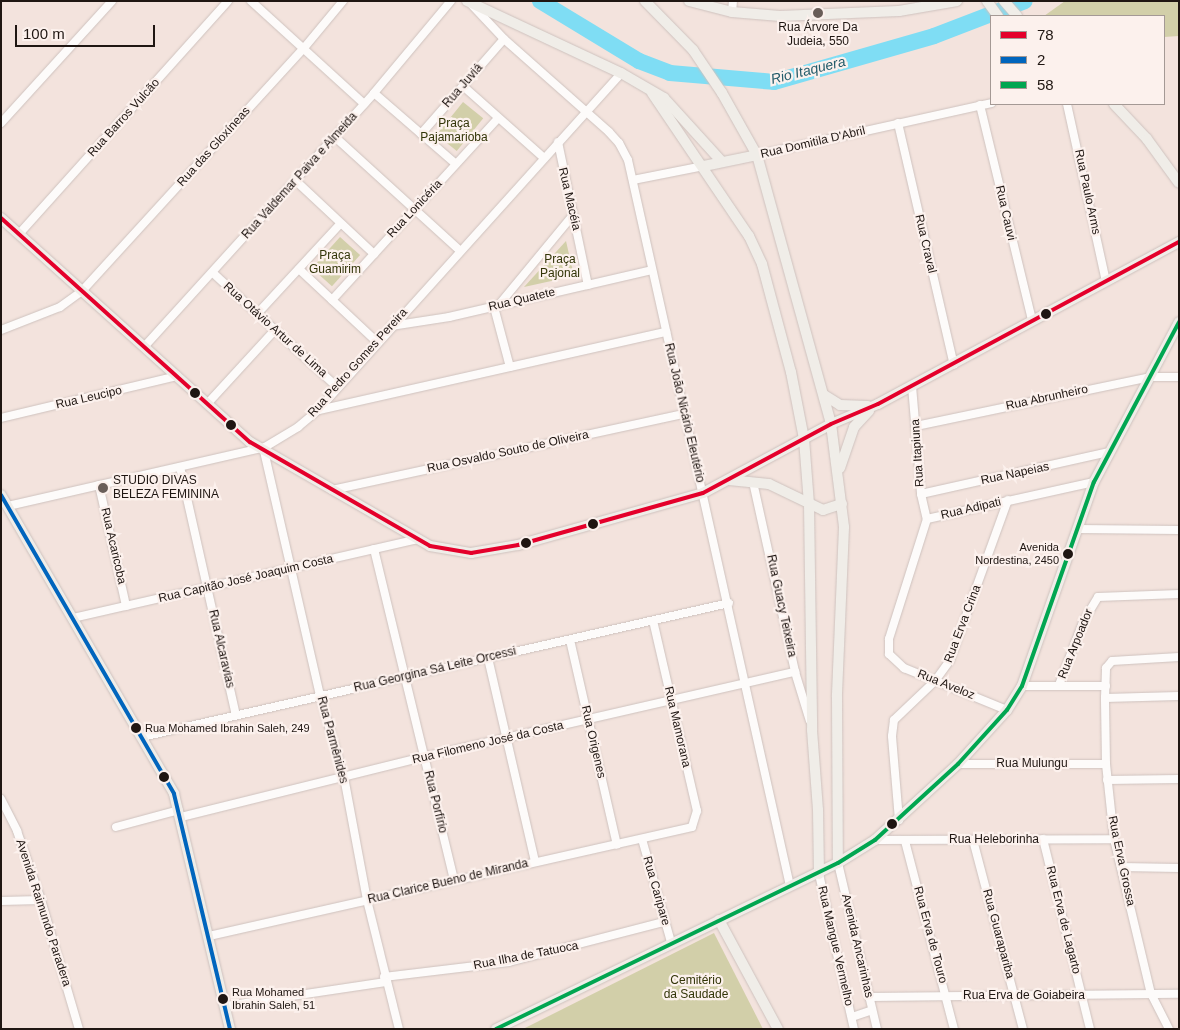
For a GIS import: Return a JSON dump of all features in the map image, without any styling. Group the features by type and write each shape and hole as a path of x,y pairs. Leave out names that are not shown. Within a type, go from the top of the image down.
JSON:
{"street":[{"path":"1,123 112,1"},
{"name":"Rua Barros Vulcão","path":"19,234 228,1"},
{"path":"251,1 364,104"},
{"name":"Rua das Gloxíneas","path":"1,330 60,307 82,291 304,48 343,1"},
{"name":"Rua Valdemar Paiva e Almeida","path":"144,347 296,181 374,93 451,1"},
{"path":"646,1 693,50 722,93 757,155 831,424 842,504 837,707 838,863"},
{"path":"689,1 733,6 780,16 848,15 951,2"},
{"path":"1004,1 1015,15"},
{"path":"468,2 621,73 675,108 722,162"},
{"name":"Rua João Nicário Eleutério","path":"468,2 504,39 586,111 619,143 634,180 652,270 729,603 790,886"},
{"path":"988,2 997,15"},
{"name":"Rua Juviá","path":"421,134 504,39"},
{"name":"Rua Pedro Gomes Pereira","path":"8,506 262,450 281,439 318,410 459,250 621,73"},
{"path":"463,86 544,158"},
{"path":"374,93 456,164"},
{"path":"652,93 704,166 748,236 762,264 791,372 804,438 809,504 812,730 819,874"},
{"name":"Rua Domitila D'Abril","path":"634,180 757,155 990,102"},
{"name":"Rua Cauvi","path":"980,105 1032,320"},
{"name":"Rua Paulo Arms","path":"1067,105 1106,281"},
{"path":"1115,105 1146,139 1179,183"},
{"name":"Rua Lonicéria","path":"332,300 498,118"},
{"name":"Rua Craval","path":"898,123 954,364"},
{"path":"335,137 459,250"},
{"name":"Rua Macéia","path":"558,142 588,285"},
{"path":"296,181 374,254"},
{"path":"510,367 496,306 573,215"},
{"path":"1,218 262,450 418,539 458,553 485,553 703,492 831,424 878,404 1179,242"},
{"path":"257,314 340,224"},
{"path":"299,269 377,342"},
{"name":"Rua Quatete","path":"391,326 496,306 652,270"},
{"name":"Rua Otávio Artur de Lima","path":"213,273 337,387"},
{"path":"496,1029 671,942 819,874 875,840 958,764 1007,710 1022,686 1094,482 1179,322"},
{"path":"208,404 275,330"},
{"path":"318,410 666,332"},
{"name":"Rua Leucipo","path":"1,418 177,376"},
{"name":"Rua Abrunheiro","path":"916,426 1150,377 1179,377"},
{"name":"Rua Itapiuna","path":"912,386 921,494 928,519"},
{"path":"824,395 850,407 878,404"},
{"path":"839,472 854,427 878,404"},
{"name":"Rua Osvaldo Souto de Oliveira","path":"332,490 685,414"},
{"name":"Rua Parmênides","path":"262,450 320,696 344,777 367,900 385,980 399,1029"},
{"name":"Rua Napeias","path":"921,494 1109,452"},
{"name":"Rua Alcaravias","path":"180,467 236,714"},
{"path":"728,480 754,482 779,487 826,511 842,504"},
{"name":"Rua Guacy Teixeira","path":"754,482 795,672 812,730"},
{"name":"Rua Adipati","path":"889,654 889,639 928,519 1094,482"},
{"name":"Rua Acaricoba","path":"99,486 126,606"},
{"path":"1,495 168,781 180,814 230,1029"},
{"name":"Rua Erva Crina","path":"899,820 892,726 900,714 935,681 950,660 1008,500"},
{"path":"1078,529 1179,530"},
{"name":"Rua Capitão José Joaquim Costa","path":"73,618 418,539"},
{"name":"Rua Porfírio","path":"374,549 454,880"},
{"name":"Rua Arpoador","path":"1059,685 1083,622 1098,597 1179,594"},
{"name":"Rua Georgina Sá Leite Orcessi","path":"142,737 236,714 653,622 729,603"},
{"name":"Rua Mamorana","path":"653,622 697,811 695,824 688,828"},
{"name":"Rua Origenes","path":"570,640 617,845"},
{"name":"Rua Aveloz","path":"889,654 898,665 1007,710"},
{"path":"488,658 535,862"},
{"name":"Rua Erva Grossa","path":"1170,1029 1151,994 1114,839 1107,780 1105,698 1106,668 1115,660 1179,658"},
{"name":"Rua Filomeno José da Costa","path":"116,827 344,777 424,757 747,685 795,672"},
{"path":"1022,686 1106,686"},
{"path":"1105,698 1179,696"},
{"name":"Rua Mulungu","path":"958,764 1106,764"},
{"path":"1107,780 1179,778"},
{"name":"Avenida Raimundo Paradera","path":"1,799 17,830 41,900 79,1029"},
{"name":"Rua Clarice Bueno de Miranda","path":"209,936 688,828"},
{"name":"Rua Caripare","path":"642,839 671,942"},
{"name":"Rua Heleborinha","path":"875,840 1114,839"},
{"name":"Rua Guarapariba","path":"973,840 1023,1029"},
{"name":"Rua Erva de Lagarto","path":"1043,840 1090,1029"},
{"name":"Rua Erva de Touro","path":"905,841 954,1029"},
{"name":"Avenida Ancarinhas","path":"838,863 877,1029"},
{"path":"1121,867 1179,868"},
{"name":"Rua Mangue Vermelho","path":"819,874 854,1029"},
{"path":"1,901 41,900"},
{"path":"719,920 778,1029"},
{"name":"Rua Ilha de Tatuoca","path":"225,1006 509,962 664,922"},
{"name":"Rua Erva de Goiabeira","path":"869,997 1179,994"},
{"name":"Rua Mangue Vermelho","path":"852,1017 872,1010"}],"green space":[{"path":"1065,1 1179,1 1179,36 1165,37 1165,15 1045,15"},
{"name":"Praça Pajamarioba","path":"463,102 483,118 457,151 437,135"},
{"name":"Praça Guamirim","path":"340,237 360,255 332,286 312,268"},
{"name":"Praça Pajonal","path":"566,241 574,276 524,287"},
{"name":"Cemitério da Saudade","path":"714,933 763,1029 523,1029"}],"waterway":[{"name":"Rio Itaquera","path":"540,1 639,61 670,73 774,82 934,36 1025,1"}],"transit line":[{"name":"78","path":"1,218 250,442 430,546 471,553 518,545 703,493 831,424 878,404 1179,242"},
{"name":"58","path":"496,1029 838,863 875,840 958,764 1007,710 1022,686 1094,482 1179,322"},
{"name":"2","path":"1,495 174,794 230,1029"}],"place":[{"name":"Rua Árvore Da Judeia, 550","path":"818,13"},
{"name":"STUDIO DIVAS BELEZA FEMININA","path":"103,488"},
{"name":"Avenida Nordestina, 2450","path":"1068,554"},
{"name":"Rua Mohamed Ibrahin Saleh, 249","path":"136,728"},
{"name":"Rua Mohamed Ibrahin Saleh, 51","path":"223,999"}]}
